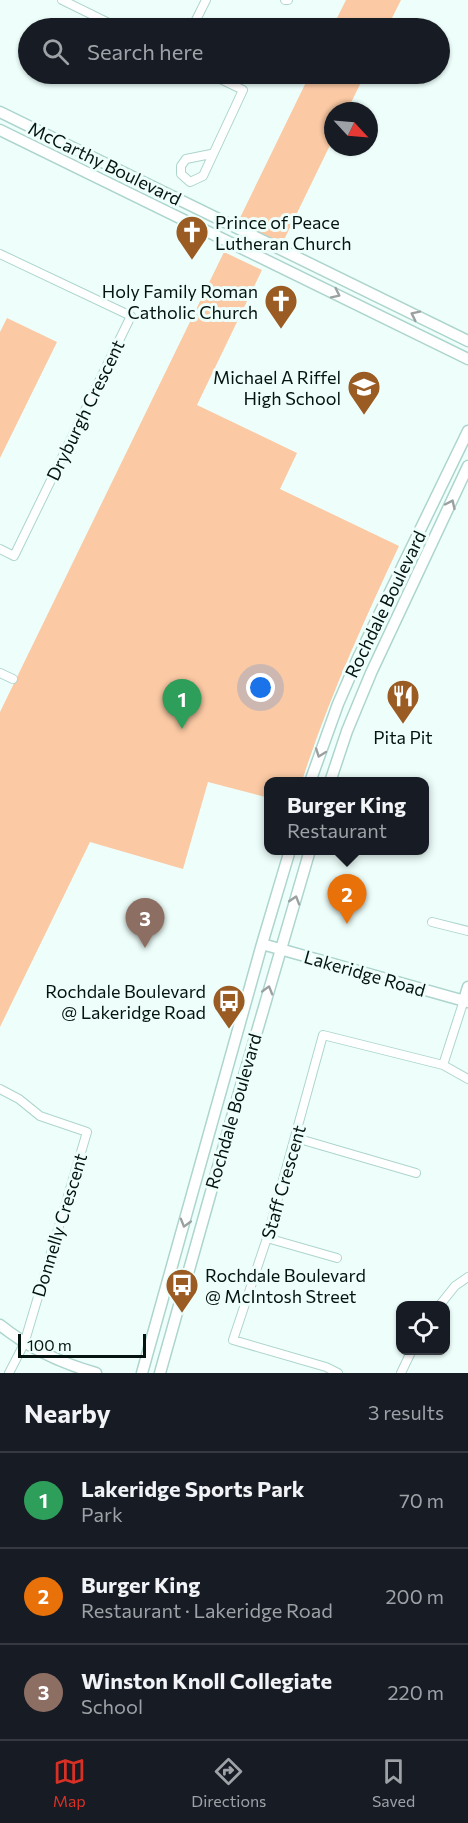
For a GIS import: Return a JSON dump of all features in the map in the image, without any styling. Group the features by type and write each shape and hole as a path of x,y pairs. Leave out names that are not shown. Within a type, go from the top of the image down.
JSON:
{"main road":[{"name":"McCarthy Boulevard","path":"0,112 468,341"},
{"name":"McCarthy Boulevard","path":"0,130 468,359"},
{"name":"Rochdale Boulevard","path":"312,777 338,704 358,658 468,431"},
{"name":"Rochdale Boulevard","path":"332,777 347,731 371,673 468,466"},
{"name":"Rochdale Boulevard","path":"142,1373 289,855"},
{"name":"Rochdale Boulevard","path":"160,1373 308,855"},
{"name":"Lakeridge Road","path":"262,944 466,1001"},
{"path":"466,1001 468,987"},
{"path":"0,1325 24,1344 54,1359 96,1373"}],"street":[{"path":"62,0 99,18"},
{"path":"197,18 206,0"},
{"path":"211,154 243,90 231,84"},
{"name":"Dryburgh Crescent","path":"0,254 131,316 14,556 0,549"},
{"path":"0,673 13,679"},
{"path":"432,922 468,931"},
{"path":"466,1001 443,1065 468,1079"},
{"name":"Staff Crescent","path":"338,1373 326,1367 233,1340 267,1238 323,1035 443,1065"},
{"name":"Donnelly Crescent","path":"0,1089 19,1099 40,1116 87,1132 24,1344"},
{"path":"296,1138 416,1173"},
{"path":"267,1238 337,1258"},
{"path":"442,1301 455,1286 468,1277"},
{"path":"9,1373 24,1344"},
{"path":"401,1373 410,1355"}],"shaded area":[{"path":"346,0 401,0 392,18 337,18"},
{"path":"305,84 360,84 351,102 324,102 325,156 282,244 237,224"},
{"path":"224,252 262,270 197,405 297,453 280,489 399,546 359,633 303,777 264,777 264,797 208,782 183,869 90,842 0,1027 0,712"},
{"path":"7,318 57,342 0,458 0,332"}],"place":[{"name":"Prince of Peace Lutheran Church","path":"192,261"},
{"name":"Holy Family Roman Catholic Church","path":"281,330"},
{"name":"Michael A Riffel High School","path":"364,416"},
{"name":"Pita Pit","path":"403,725"},
{"name":"Lakeridge Sports Park","path":"182,729"},
{"name":"Burger King","path":"347,924"},
{"name":"Winston Knoll Collegiate","path":"145,948"},
{"name":"Rochdale Boulevard @ Lakeridge Road","path":"229,1030"},
{"name":"Rochdale Boulevard @ McIntosh Street","path":"182,1314"}]}
